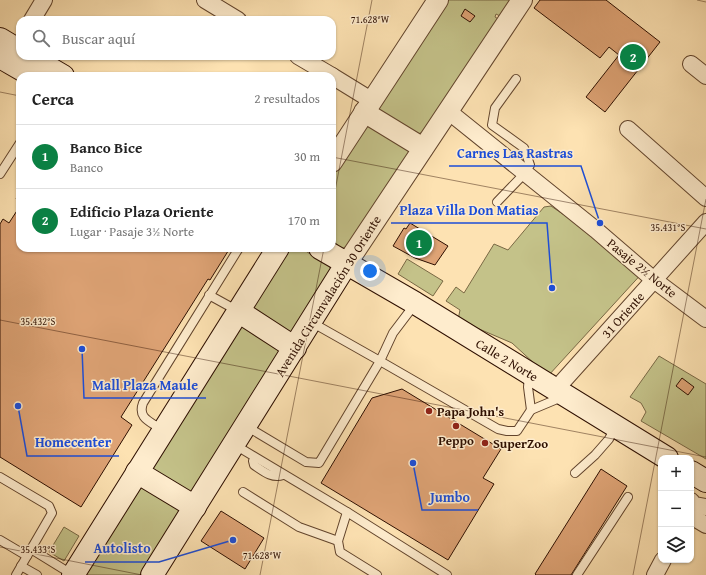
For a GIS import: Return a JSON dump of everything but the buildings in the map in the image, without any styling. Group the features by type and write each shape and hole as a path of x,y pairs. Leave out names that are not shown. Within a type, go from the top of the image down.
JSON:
{"main road":[{"path":"22,60 30,72"},
{"path":"35,60 56,72"},
{"path":"74,575 163,430 275,252"},
{"name":"Calle 2 Norte","path":"327,252 415,303 662,455"},
{"name":"Calle 2 Norte","path":"336,252 348,263"},
{"name":"Avenida Circunvalación 30 Oriente","path":"152,575 234,445 253,430 294,348 348,263"},
{"path":"238,311 294,348"},
{"path":"137,472 195,507"},
{"path":"694,474 706,481"}],"street":[{"path":"34,16 44,0"},
{"path":"205,0 231,16"},
{"path":"336,156 438,0"},
{"name":"Avenida Circunvalación 30 Oriente","path":"348,263 422,148 522,0"},
{"path":"305,60 325,72"},
{"path":"691,64 706,76"},
{"path":"336,79 422,148"},
{"name":"Pasaje 2½ Norte","path":"448,111 596,230 654,280 706,319"},
{"path":"628,129 706,198"},
{"name":"31 Oriente","path":"561,393 654,280 706,222"},
{"path":"695,508 706,525"},
{"path":"655,575 661,563"}],"lane":[{"path":"497,202 525,173 530,164 524,148 492,125 495,108 516,79"},
{"path":"0,174 16,149"},
{"path":"163,430 143,417 141,407 236,252"},
{"path":"209,295 238,311"},
{"path":"253,430 306,462 320,463 380,361 393,333 415,303"},
{"path":"311,322 498,429 517,431 531,410 561,393"},
{"path":"530,374 528,387 531,410"},
{"path":"575,473 595,456 609,439 615,426"},
{"path":"234,445 255,458 253,461 254,465 262,470 272,476 283,475 347,512 447,575"},
{"path":"0,477 51,508 50,518 16,575"},
{"path":"243,492 299,527 338,541"},
{"path":"577,575 628,497"},
{"path":"347,512 338,541 340,552 377,575"},
{"path":"0,540 27,556"},
{"path":"31,549 74,575"},
{"path":"21,566 37,575"}],"shaded area":[{"path":"446,0 517,0 500,16 496,14 495,17 500,20 423,132 418,134 374,109"},
{"path":"370,125 404,144 410,152 351,243 342,249 336,244 336,167 359,128"},
{"path":"551,206 645,270 548,376 512,343 458,320 460,310 446,301 456,287 464,293 494,244 508,250 544,207"},
{"path":"286,252 307,252 329,266 332,271 292,332 286,332 252,309"},
{"path":"407,259 443,281 433,296 398,274"},
{"path":"243,326 279,346 281,355 145,575 88,575 84,570 235,330"},
{"path":"659,356 706,384 706,459 641,421 646,412 641,403 630,397"},
{"path":"64,527 79,536 64,561 49,552"}],"place":[{"name":"Edificio Plaza Oriente","path":"633,57"},
{"name":"Carnes Las Rastras","path":"600,223"},
{"name":"Banco Bice","path":"419,243"},
{"name":"Plaza Villa Don Matias","path":"552,288"},
{"name":"Mall Plaza Maule","path":"82,349"},
{"name":"Homecenter","path":"18,406"},
{"name":"Papa John's","path":"429,411"},
{"name":"Peppo","path":"456,426"},
{"name":"SuperZoo","path":"485,443"},
{"name":"Jumbo","path":"413,463"},
{"name":"Autolisto","path":"233,540"}]}
